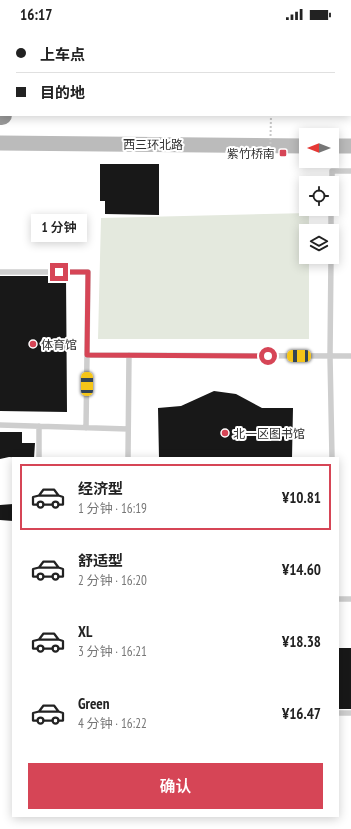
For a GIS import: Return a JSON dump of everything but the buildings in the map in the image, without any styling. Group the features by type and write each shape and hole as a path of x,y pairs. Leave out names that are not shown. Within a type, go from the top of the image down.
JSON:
{"street":[{"name":"西三环北路","path":"0,143 299,146"},
{"path":"339,146 351,146"}],"lane":[{"path":"332,176 332,171 351,171"},
{"path":"331,264 330,356 332,457"},
{"path":"0,272 88,272 86,428"},
{"path":"87,355 351,356"},
{"path":"128,457 129,355"},
{"path":"0,425 128,429"},
{"path":"39,426 39,457"},
{"path":"339,599 351,599"},
{"path":"339,713 351,713"}],"path":[{"path":"270,160 271,116"}],"shaded area":[{"path":"299,213 299,216 309,216 309,224 299,224 299,264 309,264 309,339 98,339 101,218"}],"place":[{"name":"紫竹桥南","path":"283,153"},
{"name":"体育馆","path":"33,344"},
{"name":"北一区图书馆","path":"225,433"}],"route":[{"path":"59,272 88,272 87,355 268,356"}]}
